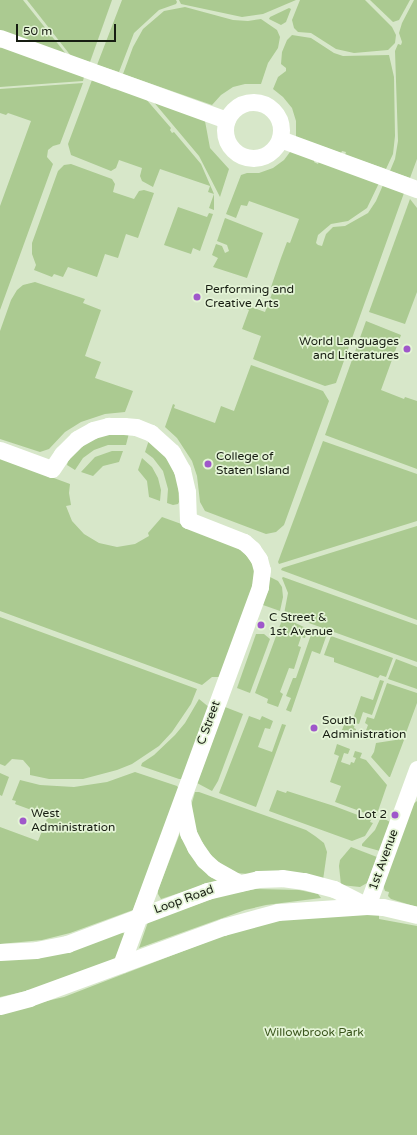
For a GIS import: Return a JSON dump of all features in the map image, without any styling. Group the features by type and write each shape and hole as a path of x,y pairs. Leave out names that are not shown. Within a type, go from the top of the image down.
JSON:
{"street":[{"path":"0,38 227,120"},
{"path":"249,102 265,104 275,111 280,120 282,129 280,139 270,153 262,157 253,159 244,157 230,146 226,138 225,128 227,120 232,111 240,105 249,102"},
{"path":"280,139 417,189"},
{"name":"C Street","path":"0,450 52,469 62,454 77,439 93,430 108,426 136,427 150,433 172,452 182,470 187,492 188,520 244,542 252,549 259,559 262,570 260,587 121,964"},
{"name":"1st Avenue","path":"368,906 417,769"},
{"path":"182,801 188,833 204,860 214,869 239,883"},
{"name":"Loop Road","path":"0,952 36,950 67,944 207,891 258,879 282,878 304,880 334,889 368,906"},
{"name":"Loop Road","path":"0,1006 216,929 278,912 368,906 383,907 417,915"}],"green space":[{"path":"0,0 23,0 66,54 0,30"},
{"path":"27,0 112,0 90,62 71,56"},
{"path":"122,0 176,0 177,2 176,4 159,10 134,33 119,72 97,65"},
{"path":"179,0 296,0 263,14 242,17 181,4"},
{"path":"300,0 365,0 392,27 396,35 395,43 388,50 354,53 336,49 311,33 298,32 294,28 292,20"},
{"path":"370,0 410,0 399,20 393,22"},
{"path":"414,0 417,0 417,159 410,178 390,171 395,159 398,141 395,51 398,44 401,45 402,42 399,33 402,23"},
{"path":"185,7 233,20 248,21 261,19 277,30 280,37 278,48 268,63 261,84 245,84 233,87 221,95 212,105 123,74 133,47 143,29 164,11"},
{"path":"289,8 291,9 286,22 281,25 269,19 270,17"},
{"path":"292,35 311,38 334,53 343,56 389,55 394,77 395,136 393,154 386,169 345,155 346,152 342,151 341,153 296,137 296,121 292,108 283,97 273,89 278,77 286,71 286,68 281,64 282,52 287,40"},
{"path":"3,47 84,77 83,81 0,87 0,48"},
{"path":"92,80 111,86 110,88 115,89 116,87 145,98 171,128 170,130 172,133 174,132 201,164 214,194 208,192 210,186 160,169 153,187 142,181 140,176 142,168 119,160 116,168 111,171 71,155 68,144"},
{"path":"83,83 60,144 53,146 48,150 47,157 53,164 0,310 0,206 31,121 8,113 6,115 0,113 0,89"},
{"path":"152,100 205,121 210,148 229,169 220,197 199,156"},
{"path":"295,151 315,159 314,162 318,164 319,161 379,183 367,208 348,221 331,224 318,235 316,243 318,245 322,246 326,234 333,227 345,226 368,213 376,201 383,185 404,193 336,383 325,386 253,359 261,336 242,329 249,310 247,309 248,306 265,312 274,288 271,287 281,258 287,242 290,243 299,219 249,201 247,206 241,205 236,218 226,214 241,175 247,173 259,173 273,168 284,160 290,152"},
{"path":"71,164 112,179 115,184 113,192 134,199 139,191 144,190 154,193 138,238 126,234 118,258 105,254 97,277 68,267 63,277 54,274 52,277 34,270 36,265 32,254 32,243 58,171 64,165"},
{"path":"214,194 214,210 209,208"},
{"path":"410,199 417,208 417,292 405,324 369,312"},
{"path":"178,207 207,217 209,213 213,214 200,251 193,248 191,254 164,245"},
{"path":"225,218 263,233 247,278 213,267 218,258 212,255 216,244 222,246 225,253 229,251 227,245 217,241"},
{"path":"35,282 85,299 83,303 101,310 85,356 101,362 95,378 133,391 125,412 105,414 81,422 65,432 49,449 40,452 0,439 0,331 11,300 17,290 23,285"},
{"path":"366,321 401,335 381,390 404,399 405,397 417,401 417,469 325,435"},
{"path":"251,365 323,391 329,401 284,525 276,532 266,534 205,511 200,502 197,476 192,461 177,438 165,427 173,404 175,405 174,408 215,423 221,406 234,411"},
{"path":"129,433 126,445 108,445 94,450 83,458 75,470 67,465 69,456 90,439 106,434"},
{"path":"149,440 167,456 178,482 178,504 173,505 167,503 168,489 163,471 153,458 145,452"},
{"path":"323,441 417,474 417,521 279,564 278,562"},
{"path":"112,451 123,451 119,462 103,466 93,476 81,472 95,457"},
{"path":"0,458 70,484 69,493 71,505 66,506 72,521 84,534 99,543 117,547 135,544 149,536 148,533 162,517 234,543 243,549 254,567 255,580 221,677 212,677 202,685 0,611"},
{"path":"142,458 152,467 158,478 161,490 160,501 149,497 147,481 138,470"},
{"path":"417,526 417,620 281,570 282,568"},
{"path":"270,577 278,581 282,587 283,597 280,611 263,605"},
{"path":"283,577 417,625 417,662 284,614 288,593 282,578"},
{"path":"0,617 197,689 191,704 172,732 159,746 132,764 117,770 83,779 49,779 30,775 30,768 23,760 12,759 5,766 0,764"},
{"path":"285,618 308,629 305,638 301,637 298,646 301,647 294,669 289,668 280,692 283,694 278,707 267,703 268,699 255,693 282,620"},
{"path":"313,629 327,634 320,654 312,651 291,712 286,710 291,698 286,696 293,678 296,678"},
{"path":"256,634 264,634 270,639 250,693 237,688"},
{"path":"331,636 393,658 386,677 380,675 378,678 334,662 334,658 324,655"},
{"path":"396,659 417,667 417,689 388,679"},
{"path":"380,680 384,681 372,715 363,712 359,724 355,723 355,734 342,730 346,720 352,722 361,696 373,700"},
{"path":"387,683 417,693 417,703 406,733 374,737 369,736 367,740 360,738 362,732 365,733 368,725 365,723 367,717 374,719"},
{"path":"199,699 210,708 184,779 179,779 141,766 142,763 154,755 175,735 185,723"},
{"path":"225,707 243,714 218,781 212,791 197,783"},
{"path":"249,716 260,720 262,716 273,721 270,729 265,728 258,747 272,752 282,724 286,725 256,807 219,793"},
{"path":"402,739 404,740 389,777 371,757 376,743"},
{"path":"337,744 350,749 348,754 344,753 341,762 350,765 351,762 354,763 356,758 353,757 355,751 362,753 360,758 366,760 387,785 376,817 335,802 341,786 330,782 339,756 334,754"},
{"path":"135,772 177,786 180,790 133,910 70,933 42,940 0,944 0,827 38,841 48,816 15,804 16,801 12,800 20,780 40,785 74,787 107,782"},
{"path":"0,773 9,777 2,796 0,795"},
{"path":"277,790 286,793 287,791 334,806 371,820 370,822 373,823 365,836 352,841 269,811"},
{"path":"195,792 199,792 306,830 315,836 324,843 327,852 323,880 236,873 213,862 195,837 191,806"},
{"path":"417,801 417,907 391,899 388,896 389,892 385,891 383,885 412,805"},
{"path":"381,817 390,822 380,851 362,846 362,844 375,830"},
{"path":"180,833 219,880 161,899 158,894 158,890"},
{"path":"351,847 377,857 367,883 360,887 341,885 339,866 340,860"},
{"path":"256,889 299,890 318,894 321,898 266,905 245,910 139,948 148,922 223,895"},
{"name":"Willowbrook Park","path":"367,914 379,915 379,919 417,926 417,1135 0,1135 0,1012 64,997 264,920"},
{"path":"121,932 125,934 116,959 57,984 0,997 0,959"}],"place":[{"name":"Performing and Creative Arts","path":"197,297"},
{"name":"World Languages and Literatures","path":"407,349"},
{"name":"College of Staten Island","path":"208,464"},
{"name":"C Street & 1st Avenue","path":"261,625"},
{"name":"South Administration","path":"314,728"},
{"name":"Lot 2","path":"395,815"},
{"name":"West Administration","path":"23,821"}]}
